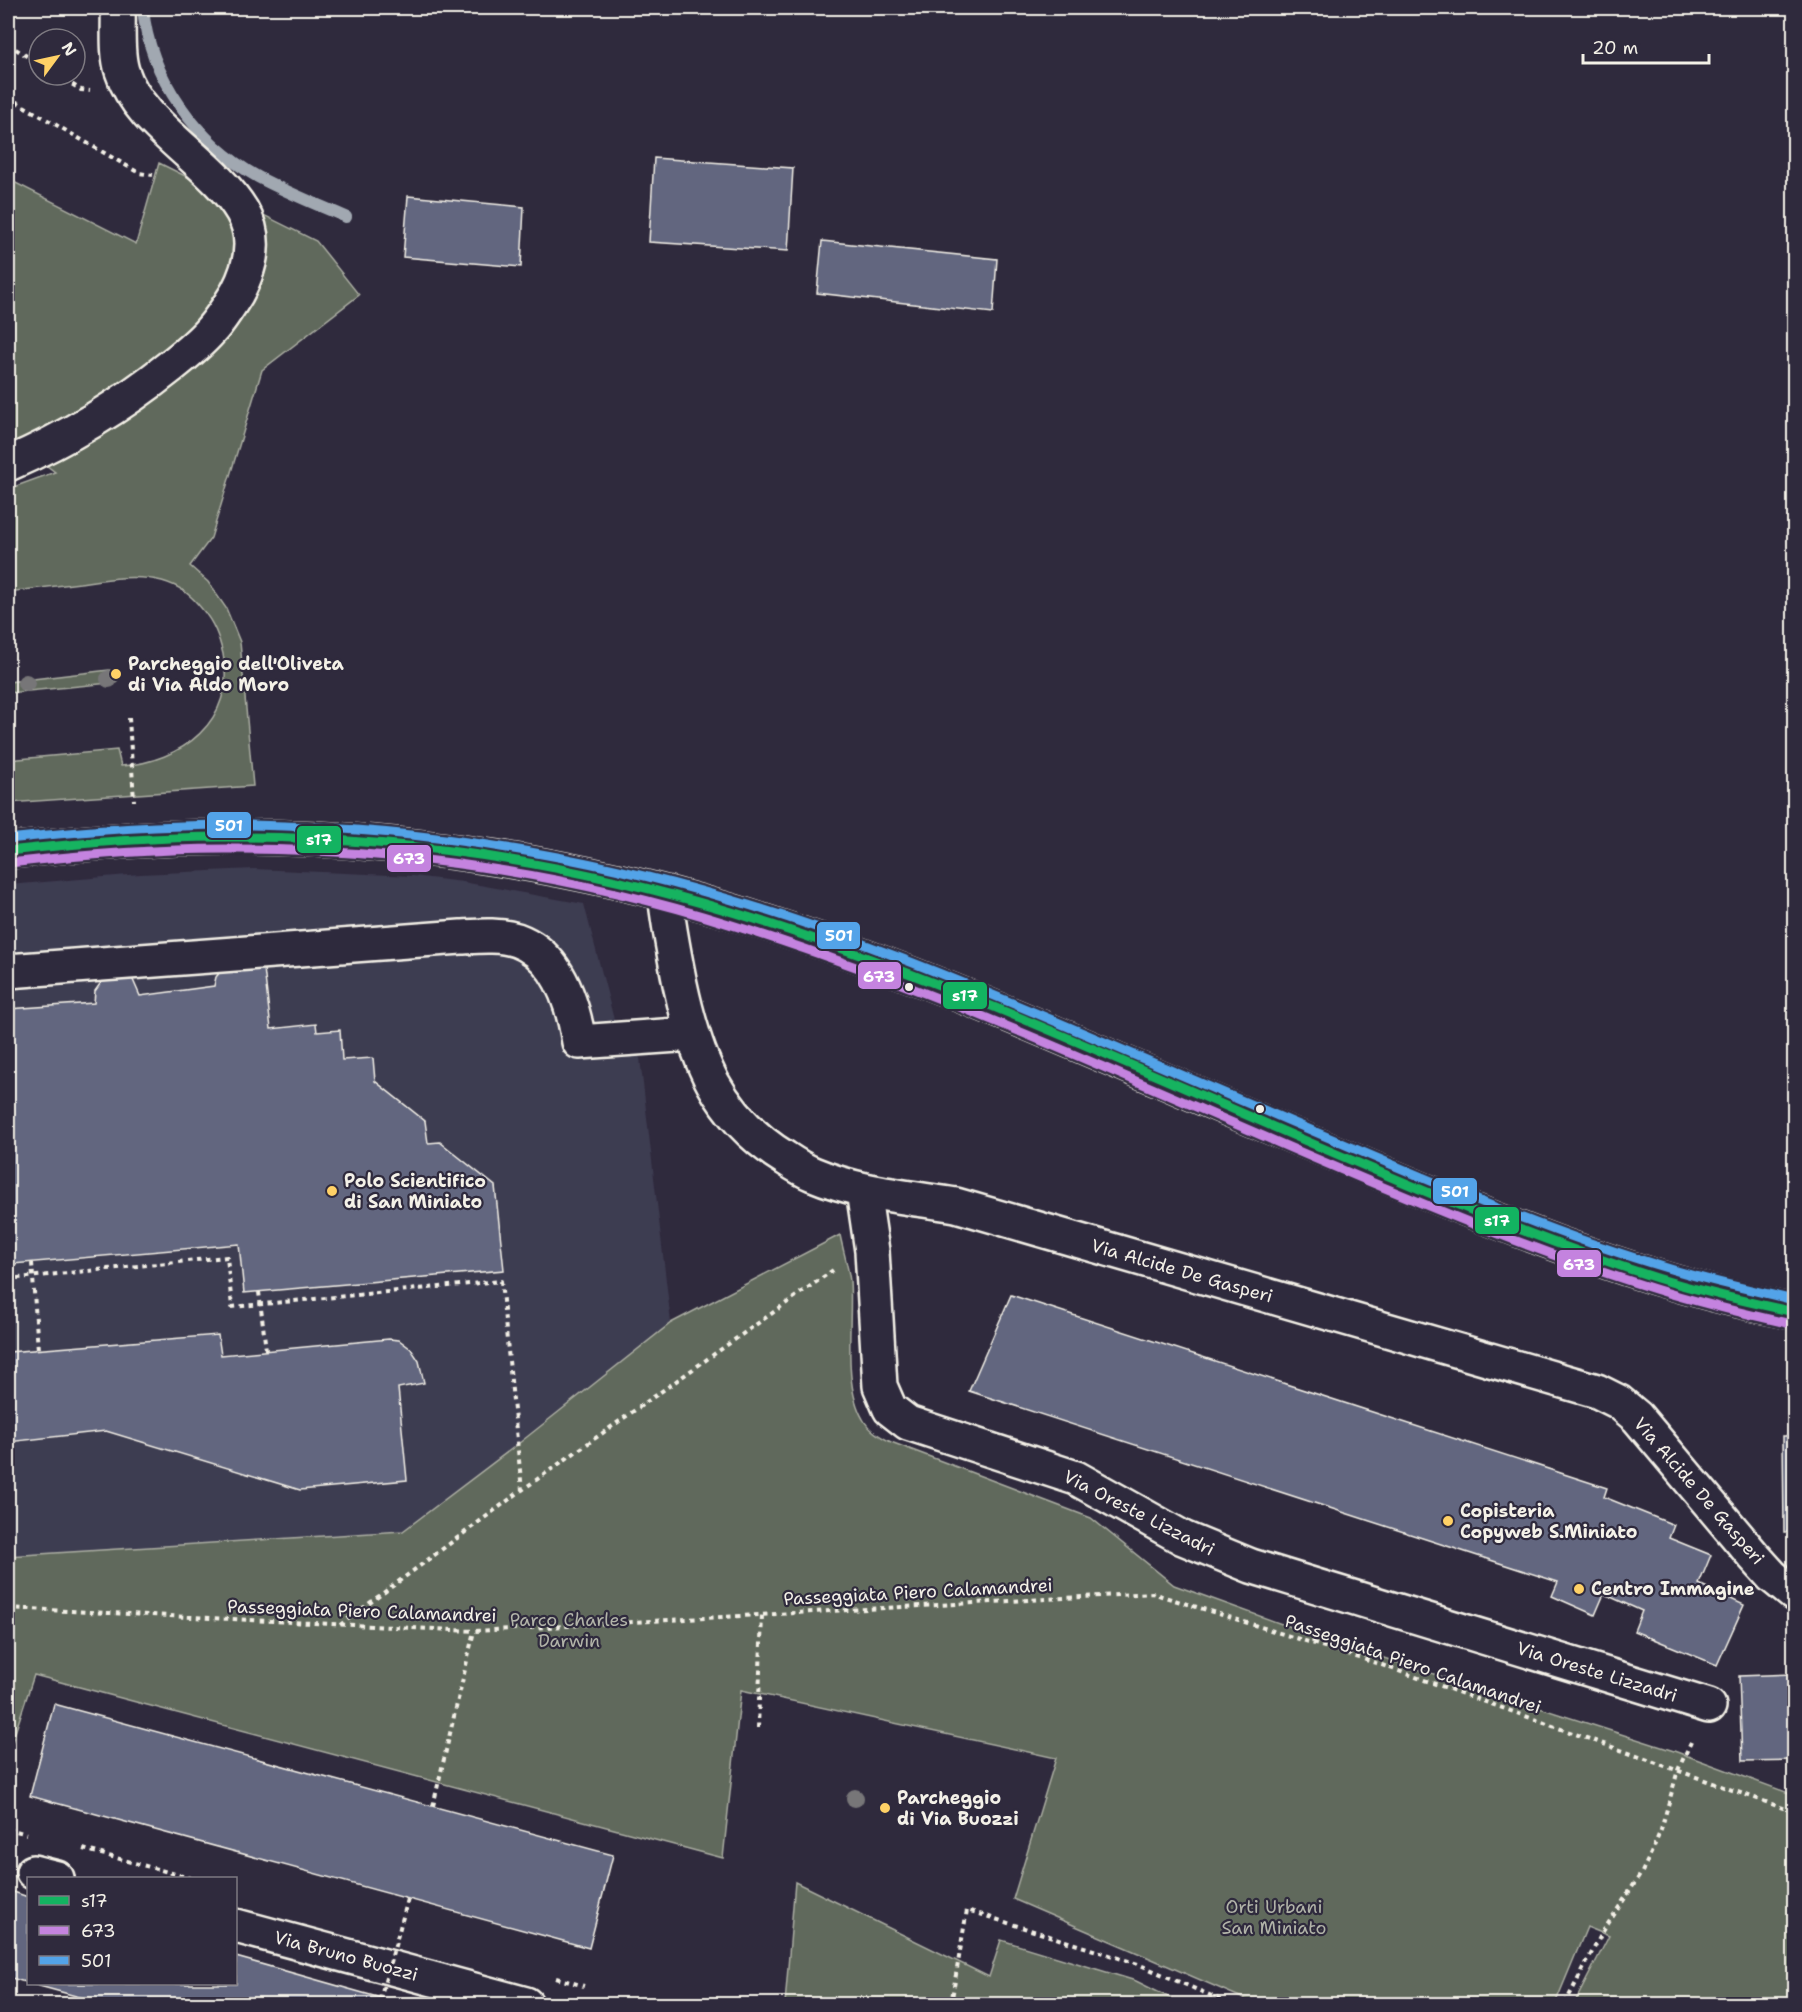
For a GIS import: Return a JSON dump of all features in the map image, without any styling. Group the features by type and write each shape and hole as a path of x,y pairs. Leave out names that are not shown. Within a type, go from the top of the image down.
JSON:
{"street":[{"path":"8,464 83,427 152,381 195,347 213,329 229,306 244,280 249,262 252,248 248,224 225,187 156,122 133,94 122,70 118,8"},
{"path":"8,851 193,838 251,837 331,840 428,849 535,865 665,893 805,936 922,979 1381,1172 1591,1256 1668,1283 1750,1304 1794,1312"},
{"name":"Via Alcide De Gasperi","path":"665,893 668,923 692,1034 702,1063 720,1097 736,1118 769,1149 813,1174 863,1190 956,1205 1597,1391 1619,1402 1637,1417 1753,1555 1772,1576 1794,1594"},
{"path":"8,970 449,938 500,937 516,940 533,949 547,961 570,1002 579,1042 692,1034"},
{"name":"Via Oreste Lizzadri","path":"863,1190 872,1251 880,1386 890,1409 908,1423 1076,1478 1183,1538 1251,1566 1709,1706"},
{"name":"Via Bruno Buozzi","path":"237,1926 526,2004"}],"path":[{"path":"8,44 27,56"},
{"path":"8,97 139,173 161,177"},
{"path":"129,718 135,807"},
{"path":"8,1279 226,1257 232,1307 501,1281 522,1490"},
{"path":"32,1263 38,1350"},
{"path":"340,1625 522,1490 843,1263"},
{"path":"259,1292 266,1350"},
{"name":"Passeggiata Piero Calamandrei","path":"8,1608 474,1631 1152,1593 1382,1665 1794,1812"},
{"path":"758,1728 762,1614"},
{"path":"433,1806 474,1631"},
{"path":"1565,2004 1602,1933 1642,1872 1661,1830 1678,1770 1709,1706"},
{"path":"8,1829 30,1835"},
{"path":"76,1847 186,1877"},
{"path":"380,1999 408,1899"},
{"path":"951,2004 968,1910 1138,1964 1230,2004"}],"shaded area":[{"name":"Polo Scientifico di San Miniato","path":"254,869 413,876 463,882 584,904 619,1039 640,1058 671,1323 403,1531 8,1556 8,885 140,874"}],"green space":[{"path":"159,163 316,241 359,295 262,370 211,538 190,566 208,582 226,608 240,642 253,786 8,803 8,760 117,750 121,766 143,763 164,756 200,734 213,718 221,699 225,678 223,654 216,630 198,604 174,586 152,579 121,578 8,592 8,489 55,472 8,436 8,181 136,244"},
{"path":"109,670 117,676 116,680 110,683 8,693 8,682"},
{"name":"Parco Charles Darwin","path":"840,1235 850,1281 850,1371 853,1388 865,1423 882,1437 1091,1518 1174,1585 1315,1636 1674,1751 1794,1795 1794,2004 1574,2004 1609,1936 1587,1927 1555,2004 1256,2004 1013,1899 1056,1758 741,1690 723,1858 34,1675 8,1754 8,1556 403,1531 671,1323"},
{"path":"795,1882 989,1977 1001,1940 1136,1981 1182,2004 785,2004"}],"building":[{"path":"654,158 793,168 788,251 649,242"},
{"path":"408,196 524,207 521,267 403,257"},
{"path":"822,241 997,259 993,313 817,293"},
{"path":"263,960 271,1029 316,1024 317,1032 340,1030 342,1060 373,1058 375,1081 425,1121 428,1143 440,1142 495,1186 504,1270 244,1293 239,1244 13,1264 8,1223 8,1009 94,1003 95,991 106,979 125,977 133,980 140,996 214,986 216,977 221,971"},
{"path":"1011,1295 1607,1488 1604,1497 1674,1525 1669,1538 1711,1555 1699,1584 1744,1605 1717,1665 1634,1631 1642,1611 1604,1594 1595,1615 1552,1596 1558,1582 969,1391"},
{"path":"218,1335 221,1355 389,1339 399,1340 411,1349 419,1361 424,1383 398,1388 407,1480 300,1490 106,1431 8,1442 8,1352"},
{"path":"1783,1436 1794,1436 1794,1532 1784,1532"},
{"path":"1794,1674 1794,1760 1742,1761 1739,1676"},
{"path":"54,1704 613,1855 589,1948 30,1796"},
{"path":"8,1890 27,1897 27,1983 8,1977"},
{"path":"237,1957 402,2004 105,2004 36,1985 237,1985"}],"waterway":[{"path":"143,8 147,34 155,59 166,83 196,127 236,163 258,177 346,217"}],"transit line":[{"name":"501","path":"8,839 99,830 221,825 373,831 554,856 673,883 815,927 937,972 1550,1229 1683,1273 1794,1300"},
{"name":"s17","path":"8,851 62,845 196,837 352,841 480,855 544,866 670,894 811,938 968,996 1389,1176 1541,1238 1674,1283 1794,1312"},
{"name":"673","path":"9,863 116,853 197,849 353,853 481,867 608,891 670,907 810,951 963,1008 1457,1218 1536,1248 1672,1294 1791,1324"}],"place":[{"name":"Parcheggio dell'Oliveta di Via Aldo Moro","path":"116,674"},
{"name":"Polo Scientifico di San Miniato","path":"332,1191"},
{"name":"Copisteria Copyweb S.Miniato","path":"1448,1521"},
{"name":"Centro Immagine","path":"1579,1589"},
{"name":"Parcheggio di Via Buozzi","path":"885,1808"}],"park label":[{"name":"Orti Urbani San Miniato","path":"1274,1917"}]}
